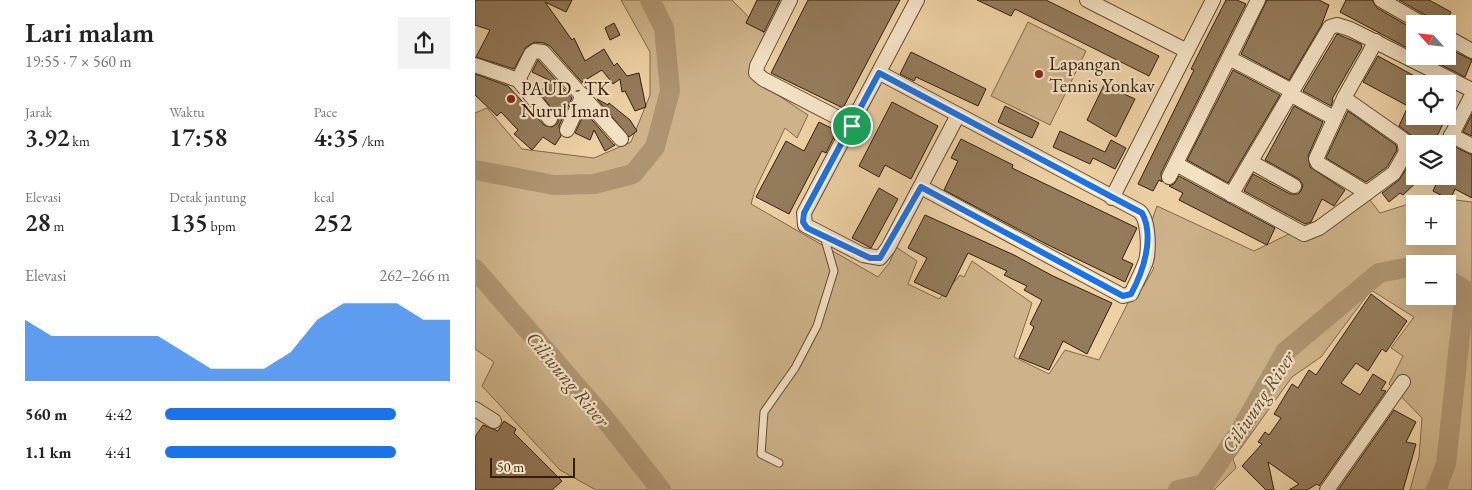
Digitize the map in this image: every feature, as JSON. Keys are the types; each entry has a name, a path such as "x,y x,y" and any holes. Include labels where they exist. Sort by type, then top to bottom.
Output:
{"street":[{"path":"790,0 757,66 756,73 763,79 852,126"},
{"path":"917,0 852,126 804,213 803,222 807,228 870,258 880,258 921,187 959,115"},
{"path":"1087,0 1187,51"},
{"path":"1112,198 1213,0"},
{"path":"1169,177 1258,0"},
{"path":"1381,0 1407,15"},
{"path":"1231,195 1330,27 1342,26 1376,41 1472,90"},
{"path":"1367,192 1316,161 1324,137 1376,41"},
{"path":"1456,42 1472,51"},
{"path":"518,80 531,54 540,51 583,95 621,139"},
{"path":"1229,58 1334,118"},
{"path":"475,65 518,80 551,119"},
{"path":"879,73 1139,211 1145,220 1145,262 1131,294 1126,296 921,187"},
{"path":"567,130 583,95"},
{"path":"1452,135 1472,95"},
{"path":"1344,98 1404,140 1406,144"},
{"path":"1456,142 1472,146"},
{"path":"1176,164 1304,234 1319,228 1394,173 1406,160"},
{"path":"1251,162 1294,186"},
{"path":"1327,490 1403,382"},
{"path":"475,409 494,421"}],"lane":[{"path":"779,463 761,454 764,412 795,368 817,326 834,271 824,236"}],"shaded area":[{"path":"621,0 732,0 765,34 758,50 764,86 808,115 797,138 785,128 755,190 751,204 878,277 890,262 896,247 917,261 908,284 939,299 960,275 964,277 972,261 1032,303 1014,357 1049,374 1065,350 1099,360 1137,285 1143,287 1154,268 1140,254 1157,206 1254,251 1367,196 1380,213 1406,205 1406,245 1456,245 1456,200 1472,202 1472,490 1410,490 1419,457 1422,418 1389,384 1403,356 1391,348 1414,317 1371,290 1321,357 1292,377 1233,459 1236,468 1214,490 596,490 560,470 482,386 494,362 475,349 475,113 487,108 522,149 594,158 631,142 650,95 650,52"},
{"name":"Lapangan Tennis Yonkav","path":"1028,22 1086,51 1050,125 991,96"}],"building":[{"path":"475,0 572,0 566,12 545,2 572,40 574,38 585,61 604,49 614,66 617,63 627,76 639,73 646,107 635,111 625,91 622,92 620,79 613,84 602,70 582,82 586,87 550,46 544,43 535,42 526,47 514,69 476,57 490,30 475,25"},
{"path":"757,0 780,0 764,32 746,23"},
{"path":"808,0 900,0 843,108 771,73"},
{"path":"977,0 1046,0 1159,56 1149,76 1015,9 1011,16"},
{"path":"1226,0 1237,0 1246,4 1161,173 1162,182 1159,180 1153,191 1138,184 1194,70 1191,69"},
{"path":"1267,0 1319,0 1329,5 1321,26 1289,80 1241,54"},
{"path":"1346,0 1372,0 1377,8 1406,25 1406,47 1340,12"},
{"path":"1399,0 1429,0 1451,12 1450,15 1425,15"},
{"path":"614,23 620,35 610,40 605,28"},
{"path":"1337,34 1361,44 1362,47 1332,99 1331,106 1303,91"},
{"path":"911,52 986,89 978,106 916,77 914,81 900,74"},
{"path":"1456,52 1472,60 1465,77 1442,65 1456,65"},
{"path":"1378,56 1413,75 1406,75 1406,105 1363,82"},
{"path":"538,60 572,98 559,126 561,136 555,145 543,137 532,150 514,134 518,130 501,112 497,116 475,95 475,74 508,86 544,125 552,127 558,123 558,117 539,92 551,81 532,72"},
{"path":"1233,70 1280,95 1228,183 1187,160"},
{"path":"1104,85 1135,99 1116,137 1087,120"},
{"path":"597,99 608,105 609,103 630,120 637,131 629,137"},
{"path":"892,102 938,126 911,179 885,165 879,177 859,166"},
{"path":"1005,106 1039,123 1032,138 998,122"},
{"path":"1294,106 1323,122 1308,156 1310,167 1345,190 1334,206 1322,199 1311,222 1305,224 1244,191 1253,174 1290,194 1298,194 1301,191 1303,185 1299,179 1265,160"},
{"path":"1348,111 1396,145 1397,150 1387,167 1366,182 1326,158"},
{"path":"1406,111 1406,125 1442,125 1438,135 1411,135 1399,126"},
{"path":"585,112 615,145 605,151 594,130 590,140 575,133"},
{"path":"1472,114 1472,136 1463,132"},
{"path":"819,122 837,131 826,153 822,151 789,214 756,197 786,141 804,151"},
{"path":"1060,131 1105,152 1111,140 1126,148 1115,169 1093,158 1090,164 1053,147"},
{"path":"961,139 1013,165 1012,168 1137,228 1122,259 1133,264 1125,282 1046,244 944,190 958,161 951,158"},
{"path":"1456,147 1472,155 1472,198 1455,189 1452,195 1441,195 1433,191 1436,185 1456,185"},
{"path":"1406,169 1406,185 1414,185 1403,195 1400,193 1389,202 1382,193 1399,180"},
{"path":"1179,176 1275,228 1267,245 1179,200 1183,193 1169,186 1174,184"},
{"path":"879,188 898,199 871,248 852,238"},
{"path":"925,215 1014,255 1053,276 1112,303 1087,354 1063,341 1049,370 1019,358 1034,327 1030,324 1042,300 1024,290 1027,286 1004,275 1007,271 968,253 946,297 914,282 927,258 908,248"},
{"path":"1371,294 1407,321 1386,352 1382,349 1368,371 1356,363 1341,383 1360,395 1373,374 1386,382 1381,390 1386,391 1319,486 1317,484 1307,490 1289,490 1299,484 1268,462 1274,490 1266,490 1242,466 1262,444 1258,442 1265,432 1269,435 1281,418 1274,414 1292,384 1298,388 1309,370 1316,375"},
{"path":"1394,410 1416,422 1406,442 1416,444 1403,490 1338,490"},
{"path":"504,421 516,429 514,433 562,481 552,490 475,490 475,437 483,425 498,431"}],"waterway":[{"name":"Ciliwung River","path":"475,170 554,185 594,184 633,174 655,147 670,91 664,28 650,0"},
{"name":"Ciliwung River","path":"1178,490 1204,484 1239,433 1285,352 1379,273 1406,268"},
{"name":"Ciliwung River","path":"475,269 605,419 661,490"},
{"name":"Ciliwung River","path":"1436,490 1446,464 1465,290 1456,284"}],"place":[{"name":"Lapangan Tennis Yonkav","path":"1039,74"},
{"name":"PAUD - TK Nurul Iman","path":"511,99"}],"route":[{"path":"879,73 1139,211 1145,220 1147,257 1131,294 1123,296 921,187 888,248 880,258 870,258 807,228 803,222 804,213 852,126 879,73"}]}
